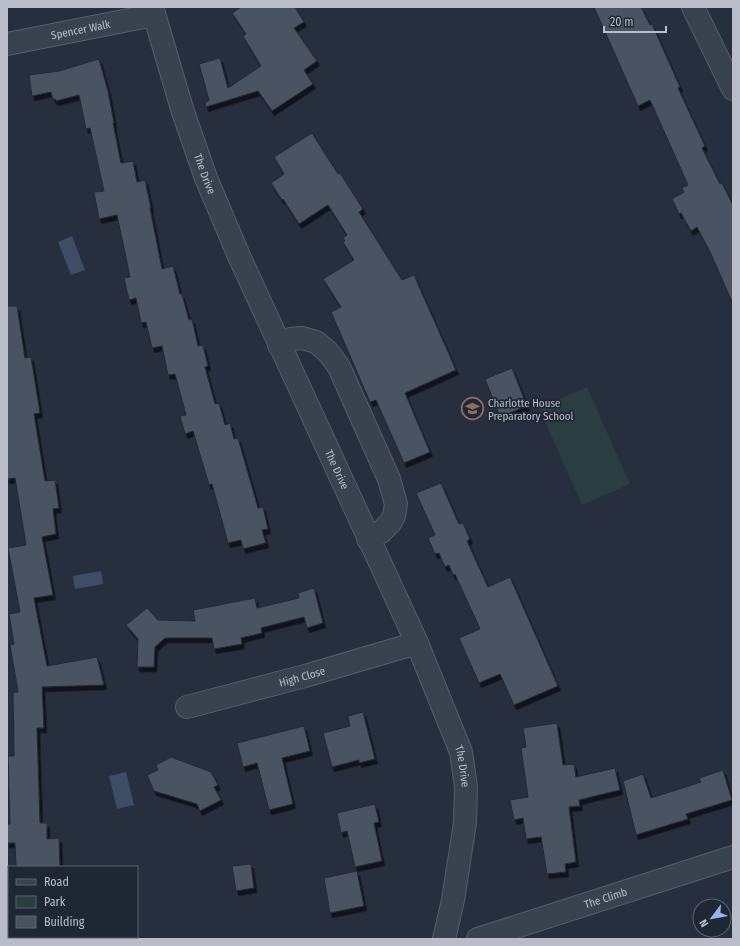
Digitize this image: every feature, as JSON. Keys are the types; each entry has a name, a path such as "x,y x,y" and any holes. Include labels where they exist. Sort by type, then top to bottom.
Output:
{"street":[{"path":"693,7 733,89"},
{"name":"Spencer Walk","path":"7,44 153,11"},
{"name":"The Drive","path":"153,11 183,112 206,178 239,256 417,643 461,752 466,787 465,823 453,900 444,939"},
{"path":"280,345 291,339 302,338 316,342 328,352 339,368 390,479 396,504 394,516 382,532 368,538"},
{"name":"High Close","path":"187,708 305,676 417,643"},
{"name":"The Climb","path":"478,939 733,857"}],"green space":[{"path":"587,387 630,484 582,505 539,408"}],"water":[{"path":"72,236 85,270 71,275 58,242"},
{"path":"101,571 103,584 75,589 73,576"},
{"path":"126,772 134,805 117,809 109,776"}],"building":[{"path":"241,7 295,7 304,22 294,28 317,61 304,70 313,84 272,111 258,91 206,107 205,103 209,100 199,64 220,58 228,88 261,66 243,36 246,34 232,13"},
{"path":"594,7 641,7 650,25 652,24 680,87 678,88 705,146 702,148 720,184 722,183 733,205 733,304 711,254 697,227 691,231 681,213 679,214 672,199 684,192 682,188 688,185 650,100 638,106"},
{"path":"99,59 108,91 121,163 133,161 137,182 145,180 162,269 173,266 180,294 182,294 189,320 192,319 198,346 203,345 208,366 205,367 215,404 219,403 225,425 230,423 234,439 238,438 258,508 263,507 268,529 262,530 266,543 243,549 241,540 228,543 212,484 209,485 193,431 185,434 180,416 186,415 175,374 168,375 162,346 152,348 146,322 141,323 136,298 129,300 124,278 130,277 117,215 99,219 94,192 104,191 90,128 86,129 79,95 56,101 53,99 51,92 32,96 29,75 59,71"},
{"path":"312,133 338,174 340,173 363,209 359,212 402,280 414,275 456,370 405,393 430,452 404,463 376,400 370,402 331,312 341,307 323,279 354,260 343,242 345,241 343,238 347,235 328,205 299,224 271,183 284,174 274,157"},
{"path":"7,306 17,306 25,358 31,357 40,413 34,414 45,481 55,480 59,508 53,509 56,534 42,537 53,595 34,598 47,666 97,657 104,685 42,687 44,728 37,728 40,823 47,823 47,839 59,838 60,866 16,866 15,843 7,843 7,824 10,824 8,756 14,756 13,692 18,692 10,645 14,644 9,614 20,612 8,548 26,545 15,478 7,479"},
{"path":"512,368 527,406 500,417 485,379"},
{"path":"441,483 459,524 463,523 470,539 467,541 488,587 510,577 558,686 514,705 500,674 479,683 459,638 480,629 455,574 453,575 449,565 445,567 439,553 435,554 428,538 435,535 416,493"},
{"path":"314,588 323,623 307,628 304,617 261,628 262,633 241,638 242,644 214,649 212,638 165,638 155,647 154,667 137,667 138,639 126,625 147,608 158,620 195,621 193,610 255,598 257,608 299,598 298,593"},
{"path":"363,712 375,759 359,763 359,760 332,767 323,733 350,726 348,716"},
{"path":"557,723 563,765 574,764 576,777 615,768 620,790 579,800 580,806 569,807 576,862 565,864 566,872 547,874 541,837 526,839 523,818 514,820 510,800 528,797 521,748 526,747 523,728"},
{"path":"304,726 310,751 282,758 293,804 269,810 257,763 243,767 237,743"},
{"path":"171,757 211,772 218,785 214,787 221,800 200,811 197,804 154,791 147,775 158,770 156,765"},
{"path":"723,770 732,800 686,814 688,819 636,835 623,781 643,774 651,798 701,782 699,778"},
{"path":"375,804 379,822 374,823 382,861 355,867 347,831 341,833 337,813"},
{"path":"251,864 254,888 236,891 232,866"},
{"path":"357,871 364,906 330,913 324,878"}],"place":[{"name":"Charlotte House Preparatory School","path":"472,409"}]}
